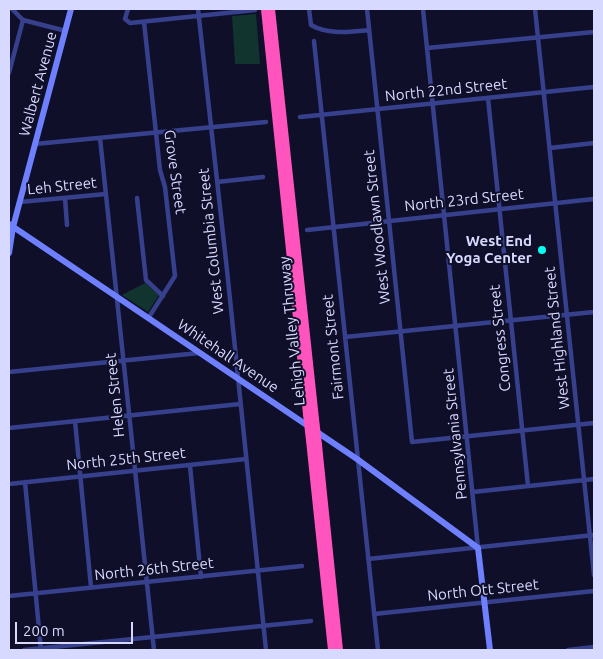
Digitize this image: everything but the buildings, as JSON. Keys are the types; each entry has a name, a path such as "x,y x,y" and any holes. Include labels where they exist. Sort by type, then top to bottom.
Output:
{"highway":[{"name":"Lehigh Valley Thruway","path":"265,9 332,650"},
{"name":"Lehigh Valley Thruway","path":"272,9 339,650"}],"street":[{"path":"12,9 24,20 66,31"},
{"name":"Walbert Avenue","path":"9,253 11,226 20,202 72,9"},
{"path":"128,9 125,19 130,23 256,10"},
{"name":"West Columbia Street","path":"198,9 212,126 266,650"},
{"path":"309,9 311,25 315,28 340,32 369,30"},
{"name":"West Woodlawn Street","path":"367,9 412,442 468,436"},
{"name":"Pennsylvania Street","path":"423,9 490,650"},
{"name":"West Highland Street","path":"535,9 578,425 592,536 594,575"},
{"path":"9,73 24,20"},
{"name":"Grove Street","path":"144,22 160,170 165,187 175,276 149,317"},
{"path":"427,48 594,32"},
{"name":"Fairmont Street","path":"314,41 378,650"},
{"name":"North 22nd Street","path":"300,117 594,87"},
{"name":"Congress Street","path":"488,98 528,486"},
{"path":"36,144 266,122"},
{"name":"Helen Street","path":"100,138 154,650"},
{"path":"550,148 594,143"},
{"path":"217,182 263,177"},
{"name":"Leh Street","path":"20,202 106,194"},
{"path":"65,198 67,225"},
{"path":"137,198 146,280 163,296"},
{"name":"North 23rd Street","path":"307,230 594,199"},
{"name":"Whitehall Avenue","path":"11,226 149,317 357,459 478,548"},
{"path":"345,337 594,312"},
{"path":"9,372 200,352"},
{"path":"9,428 240,404"},
{"path":"75,421 91,587"},
{"path":"468,436 594,423"},
{"name":"North 25th Street","path":"9,484 246,459"},
{"path":"190,466 201,577"},
{"path":"473,492 594,480"},
{"path":"25,482 41,649"},
{"path":"368,559 592,536"},
{"name":"North 26th Street","path":"9,596 302,566"},
{"name":"North Ott Street","path":"374,614 594,591"},
{"path":"24,650 311,621"},
{"path":"568,650 594,647"}],"green space":[{"path":"256,14 260,64 235,64 232,16"},
{"path":"145,283 159,295 148,312 122,295"}],"place":[{"name":"West End Yoga Center","path":"542,250"}]}
